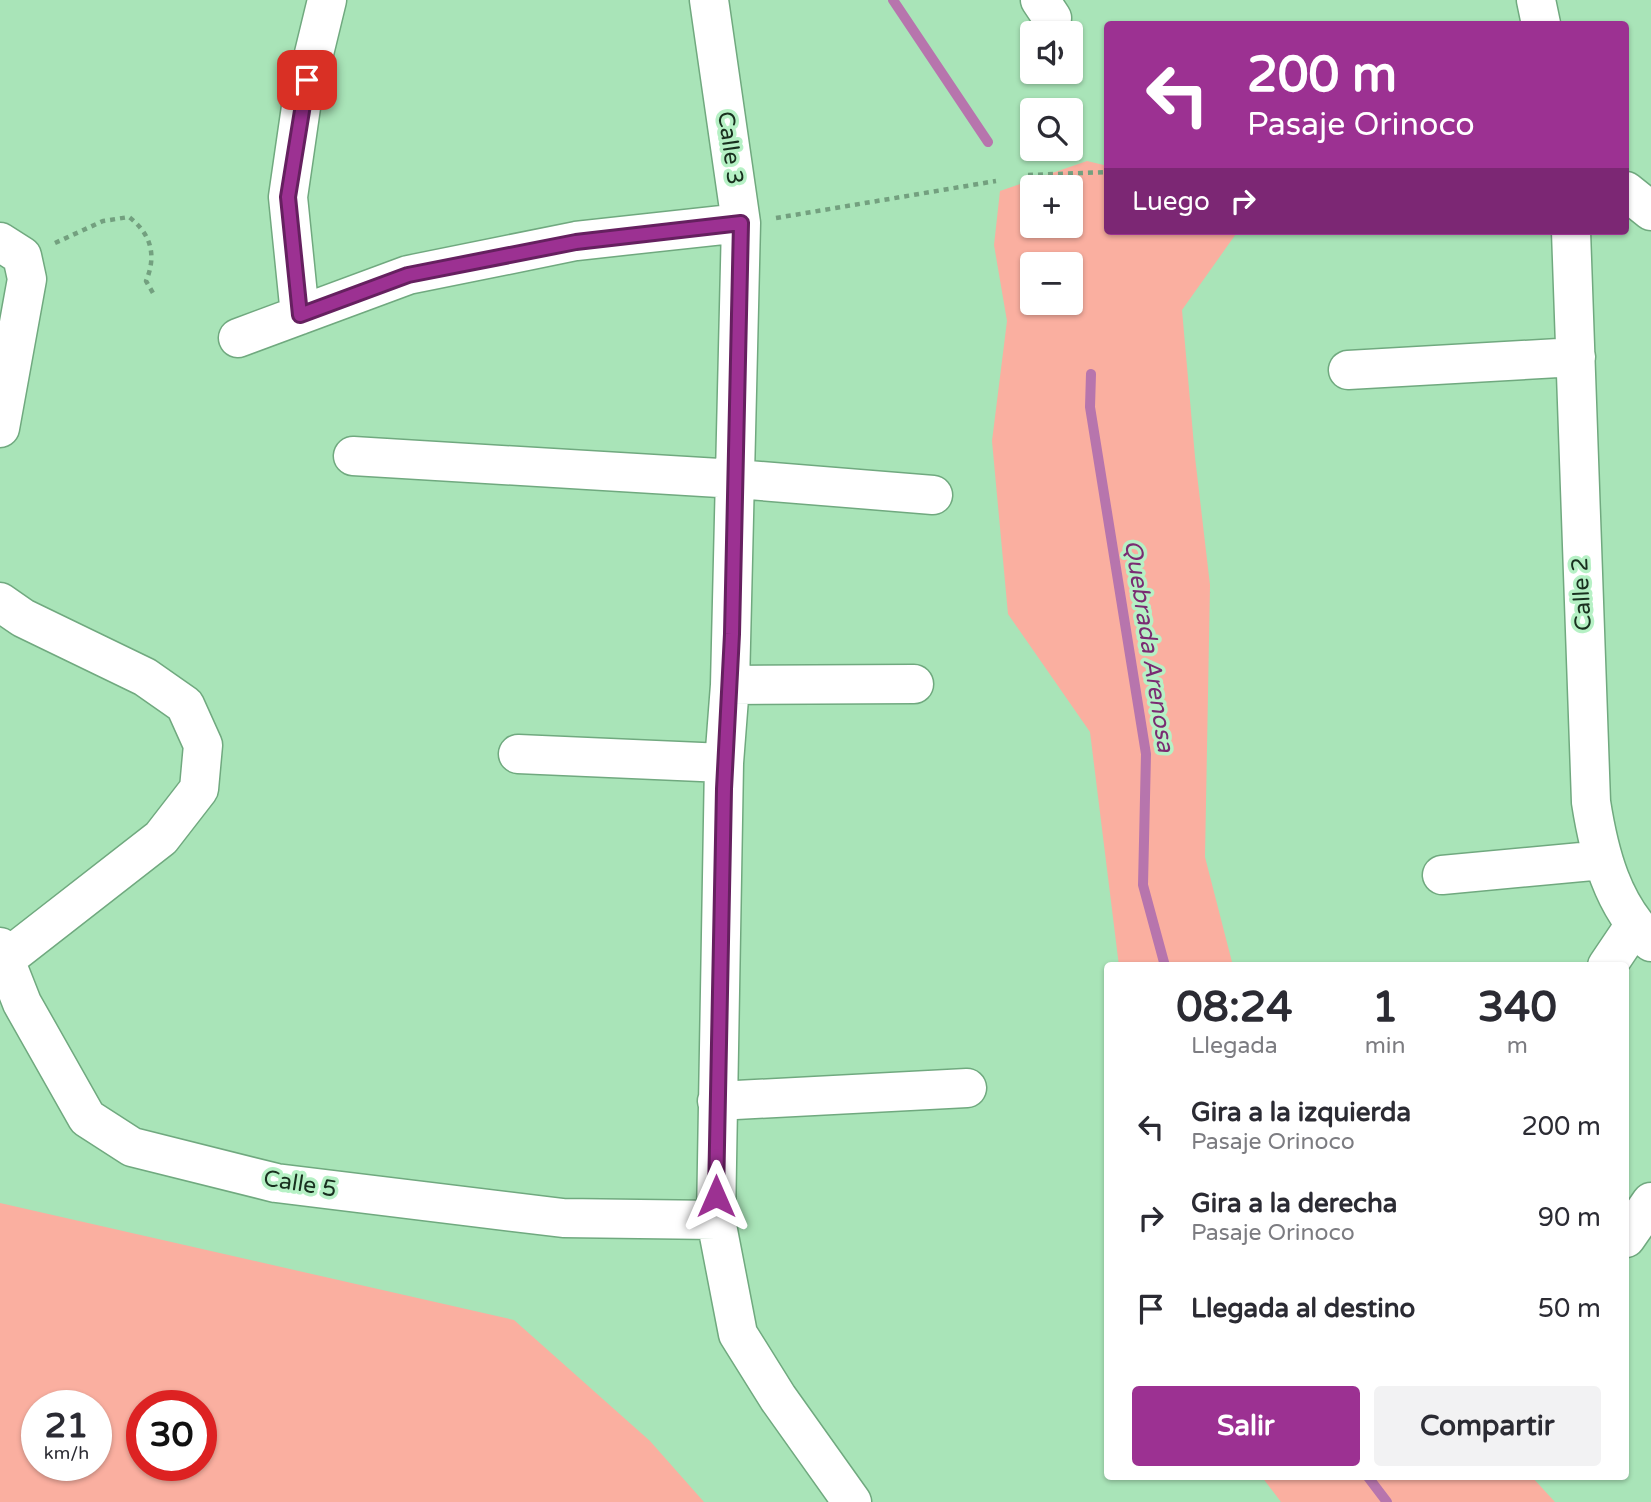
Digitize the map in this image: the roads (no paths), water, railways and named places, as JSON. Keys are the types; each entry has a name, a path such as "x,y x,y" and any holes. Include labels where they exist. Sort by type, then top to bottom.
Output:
{"street":[{"path":"300,315 288,197 301,107 327,0"},
{"name":"Calle 3","path":"709,0 741,223 730,685 724,763 716,1220 738,1334 778,1398 852,1502"},
{"path":"1536,0 1540,21"},
{"path":"1629,193 1651,211"},
{"path":"238,338 408,275 576,242 741,223"},
{"name":"Calle 2","path":"1571,235 1591,802 1603,860 1643,934"},
{"path":"0,428 27,279 11,249"},
{"path":"1348,370 1576,358"},
{"path":"353,456 736,479 933,495"},
{"path":"0,601 23,618 145,677 185,705 203,745 199,789 161,838 3,953"},
{"path":"730,685 914,684"},
{"path":"518,754 724,763"},
{"path":"1442,875 1603,860"},
{"path":"1612,962 1643,934"},
{"name":"Calle 5","path":"3,953 22,1003 87,1118 132,1147 276,1183 563,1218 716,1220"},
{"path":"717,1101 967,1088"},
{"path":"1629,1234 1651,1202"}],"waterway":[{"name":"Quebrada Arenosa","path":"893,0 988,142"},
{"name":"Quebrada Arenosa","path":"1091,374 1090,407 1146,754 1143,885 1164,962"},
{"name":"Quebrada Arenosa","path":"1370,1480 1387,1502"}]}
